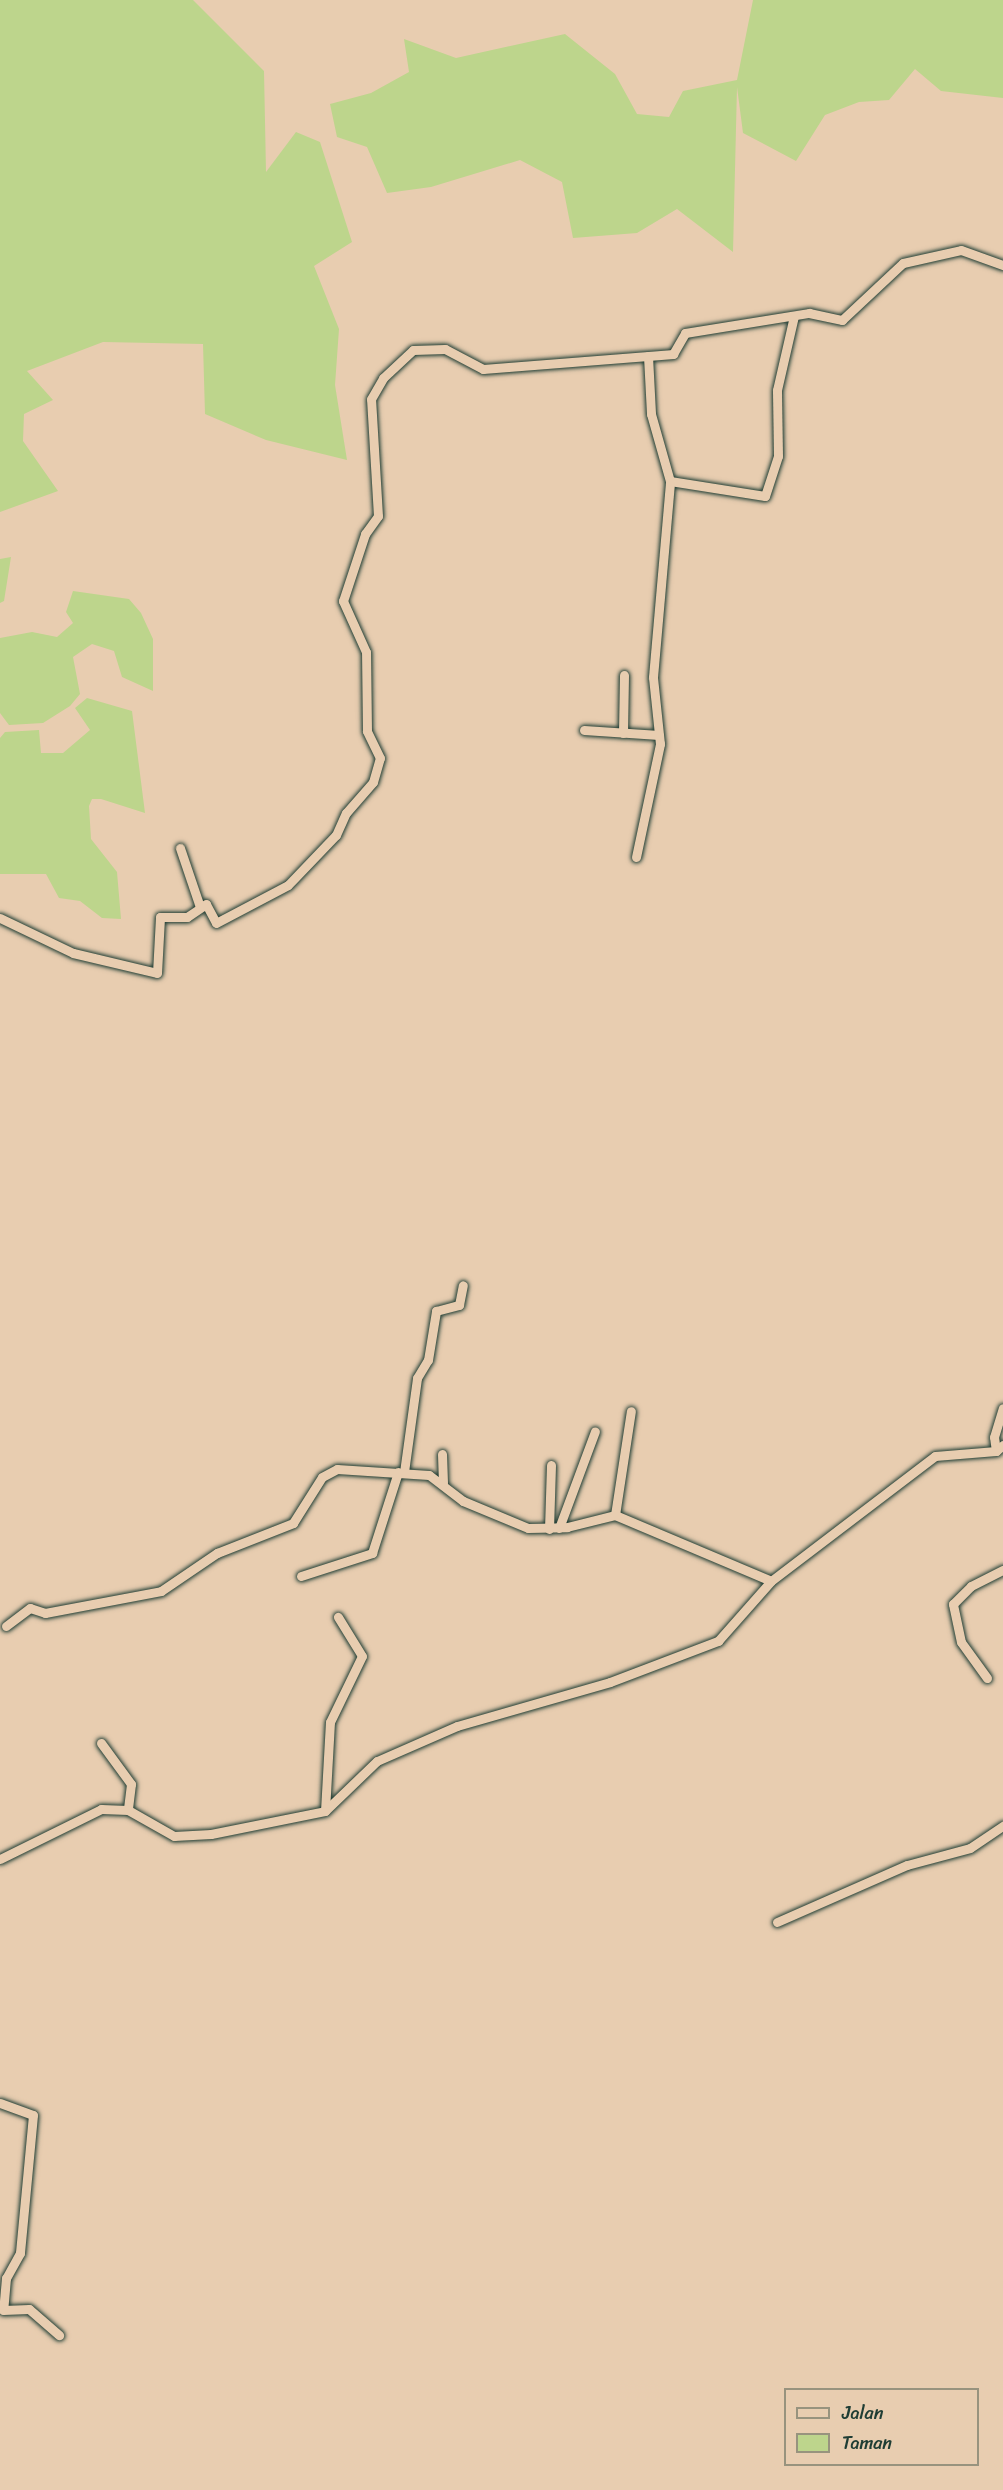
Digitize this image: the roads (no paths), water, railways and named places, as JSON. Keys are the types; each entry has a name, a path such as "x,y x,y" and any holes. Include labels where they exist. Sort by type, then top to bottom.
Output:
{"street":[{"path":"0,918 73,953 157,974 160,917 187,916 206,904 216,923 288,885 313,864 375,779 380,754 367,731 366,652 343,601 365,532 377,518 371,399 383,378 418,348 445,349 483,369 675,353 685,333 813,313 842,320 903,263 961,250 1003,265"},
{"path":"670,481 767,495 778,454 777,390 794,316"},
{"path":"636,857 659,735 653,676 670,481 651,414 648,356"},
{"path":"623,733 624,675"},
{"path":"584,730 659,735"},
{"path":"180,848 200,907"},
{"path":"301,1576 372,1553 401,1472 417,1378 428,1360 436,1311 459,1305 463,1285"},
{"path":"0,1859 101,1809 128,1810 174,1836 211,1834 325,1810 376,1761 457,1726 610,1682 718,1641 771,1581 935,1455 1000,1448 994,1437 1003,1408"},
{"path":"615,1515 631,1411"},
{"path":"559,1528 595,1431"},
{"path":"442,1454 444,1484"},
{"path":"549,1529 551,1466"},
{"path":"6,1626 30,1608 49,1613 161,1592 217,1553 293,1523 328,1471 426,1474 444,1484 464,1501 528,1528 559,1528 615,1515 771,1581"},
{"path":"987,1678 964,1648 953,1604 971,1586 1003,1570"},
{"path":"325,1810 330,1722 362,1652 338,1617"},
{"path":"101,1743 130,1784 128,1810"},
{"path":"777,1922 907,1865 970,1848 1003,1826"},
{"path":"0,2103 33,2115 20,2253 6,2278 3,2310 29,2309 59,2335"}]}
